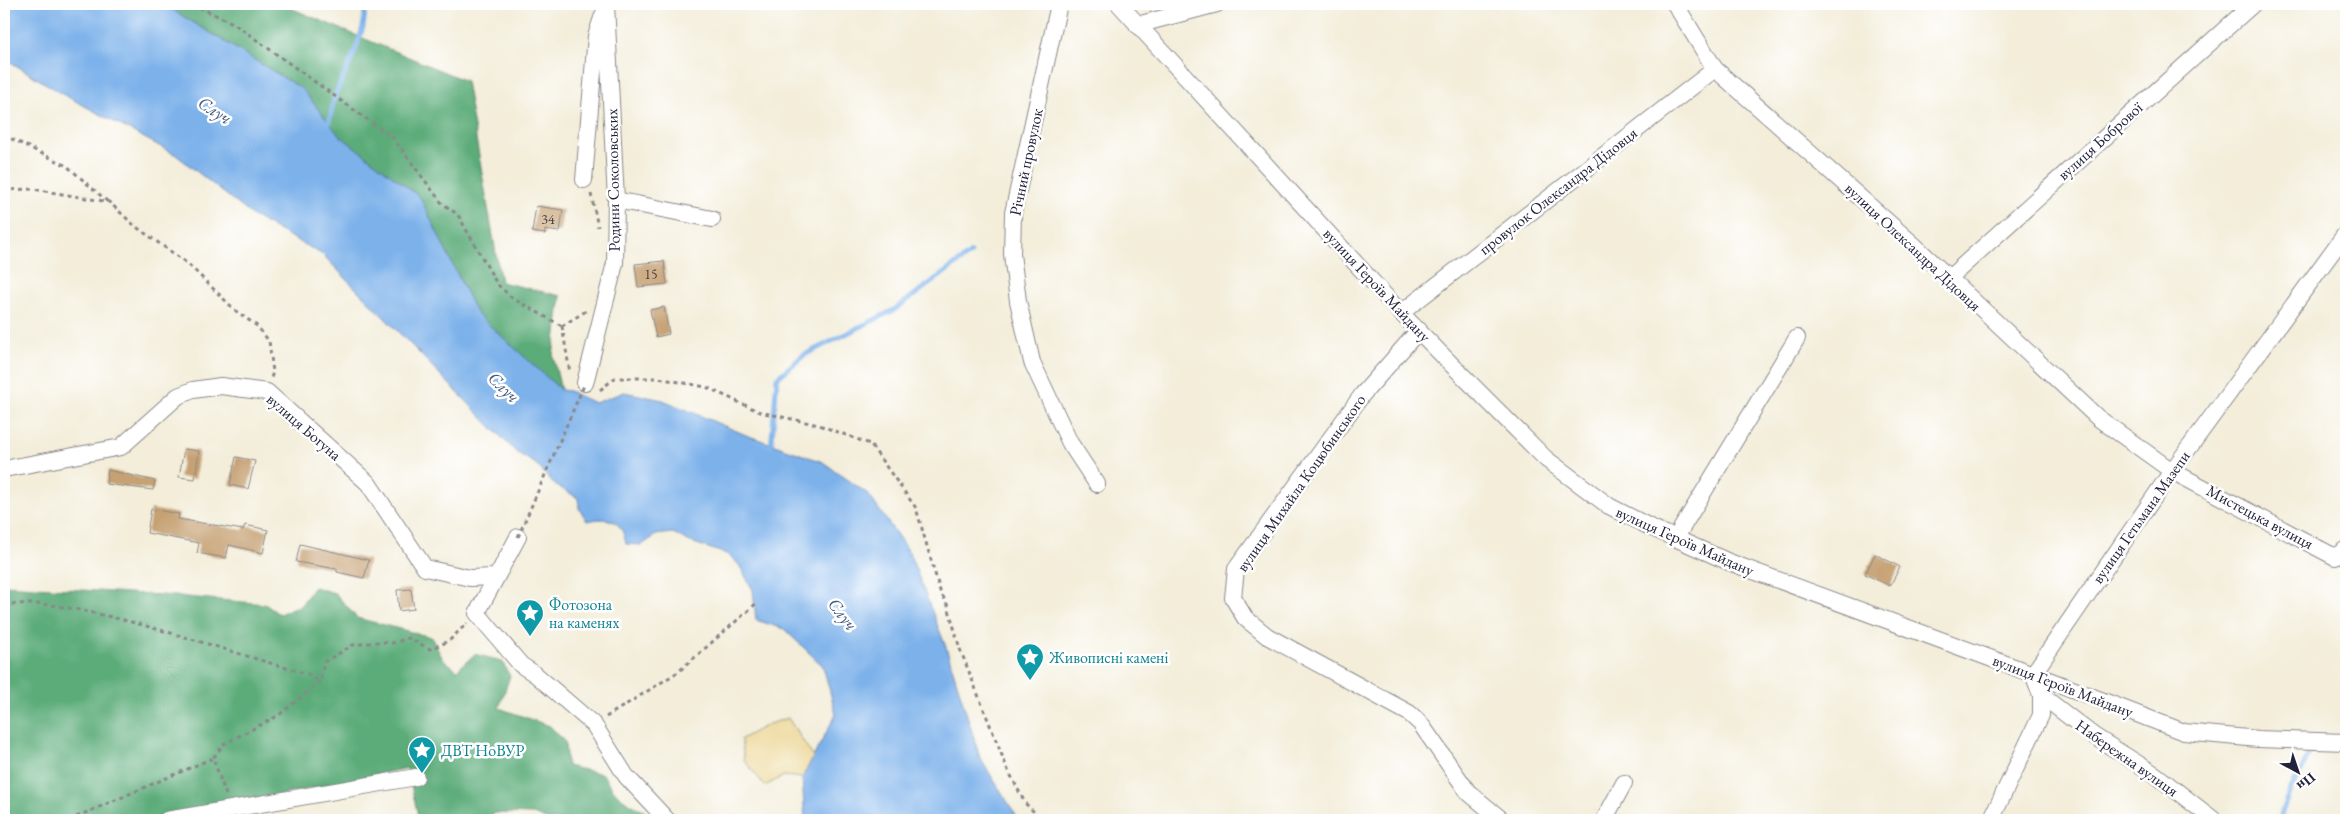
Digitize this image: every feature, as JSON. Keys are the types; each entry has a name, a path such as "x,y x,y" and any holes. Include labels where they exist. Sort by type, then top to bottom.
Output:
{"street":[{"name":"Річний провулок","path":"1059,4 1013,213 1012,254 1018,300 1032,362 1070,443 1096,484"},
{"name":"вулиця Героїв Майдану","path":"1119,4 1401,312 1546,459 1609,506 1675,539 1729,562 2184,732 2258,739 2346,742"},
{"path":"1137,25 1216,4"},
{"name":"вулиця Олександра Дідовця","path":"1675,4 1715,69 1915,246 2098,418 2172,471"},
{"name":"вулиця Бобрової","path":"1948,279 2253,4"},
{"path":"584,180 596,36 606,5"},
{"name":"Родини Соколовських","path":"582,386 615,262 616,200 606,5"},
{"name":"провулок Олександра Дідовця","path":"1401,312 1715,69"},
{"path":"616,200 712,219"},
{"name":"вулиця Гетьмана Мазепи","path":"2033,674 2172,471 2346,233"},
{"name":"вулиця Михайла Коцюбинського","path":"1419,330 1362,394 1236,569 1233,598 1245,618 1267,636 1409,713 1420,723 1468,792 1502,820"},
{"path":"1675,539 1797,338"},
{"name":"вулиця Богуна","path":"4,469 121,447 178,396 193,390 221,386 268,392 368,483 425,568 470,578 494,578"},
{"name":"Мистецька вулиця","path":"2172,471 2335,557 2346,549"},
{"path":"518,537 494,578 477,613 521,665 535,674 594,725 626,776 666,820"},
{"path":"1991,820 2041,715 2041,695 2033,674"},
{"name":"Набережна вулиця","path":"2041,695 2094,736 2156,776 2214,820"},
{"path":"167,820 232,814 416,777"},
{"path":"1604,820 1624,782"}],"path":[{"path":"192,4 233,23 393,138 441,202 458,215 497,284 512,298 562,326 582,386 518,537"},
{"path":"4,136 67,166 135,226 188,264 236,311 257,326 269,341 273,372 268,392"},
{"path":"4,190 32,189 108,202"},
{"path":"596,213 598,229"},
{"path":"562,326 582,312"},
{"path":"582,386 615,378 658,378 706,387 760,412 819,424 870,444 916,508 940,591 948,606 960,649 1007,768 1025,802 1042,820"},
{"path":"594,725 678,672 758,602"},
{"path":"4,604 56,606 156,628 219,649 308,674 320,682"},
{"path":"70,820 214,758 224,744 279,715 320,682 324,662 353,645 378,642 393,643 409,638 430,649 449,641 477,613"},
{"path":"214,758 232,814"}],"green space":[{"path":"163,4 281,4 466,81 501,282 561,296 553,356 561,390 476,313 420,197 339,135 302,89"},
{"path":"4,585 176,596 265,604 279,614 300,606 314,587 335,593 357,618 431,637 443,659 457,670 475,654 502,661 510,676 499,708 550,726 565,742 567,766 603,774 610,786 619,795 655,820 548,820 533,814 493,813 490,820 419,820 407,768 164,820 4,820"}],"sand":[{"path":"788,718 814,758 802,778 784,776 765,786 744,760 741,739 769,724"}],"water":[{"name":"Случ","path":"4,4 163,4 302,89 339,135 420,197 476,313 561,390 569,391 595,403 624,392 663,400 746,435 823,462 868,494 909,552 946,647 980,758 1019,820 805,820 802,778 836,714 823,666 784,629 756,620 753,590 739,565 729,555 688,541 673,533 656,535 642,545 626,544 621,530 614,522 602,519 587,521 579,508 578,498 554,484 536,464 516,452 323,255 253,216 176,155 64,95 4,58"}],"building":[{"path":"536,206 563,210 560,232 545,230 545,234 532,232"},
{"path":"664,261 667,284 638,287 635,264"},
{"path":"664,307 669,334 656,337 650,310"},
{"path":"184,449 199,451 195,479 179,477"},
{"path":"236,457 255,461 248,489 230,485"},
{"path":"108,470 155,481 153,490 106,484"},
{"path":"151,509 179,514 178,519 243,530 245,525 268,530 263,553 229,545 226,558 197,553 199,543 147,533"},
{"path":"300,544 369,560 364,578 337,572 337,569 296,562"},
{"path":"1875,554 1900,567 1890,586 1865,574"},
{"path":"411,589 414,609 399,611 397,590"}],"waterway":[{"path":"328,127 335,95 355,52 363,27 366,4"},
{"path":"771,450 777,378 804,355 894,310 971,253"},
{"path":"2279,820 2291,788 2302,770 2312,746"}],"place":[{"name":"Фотозона на каменях","path":"530,637"},
{"name":"Живописні камені","path":"1030,681"},
{"name":"ДВТ НоВУР","path":"422,774"}]}
